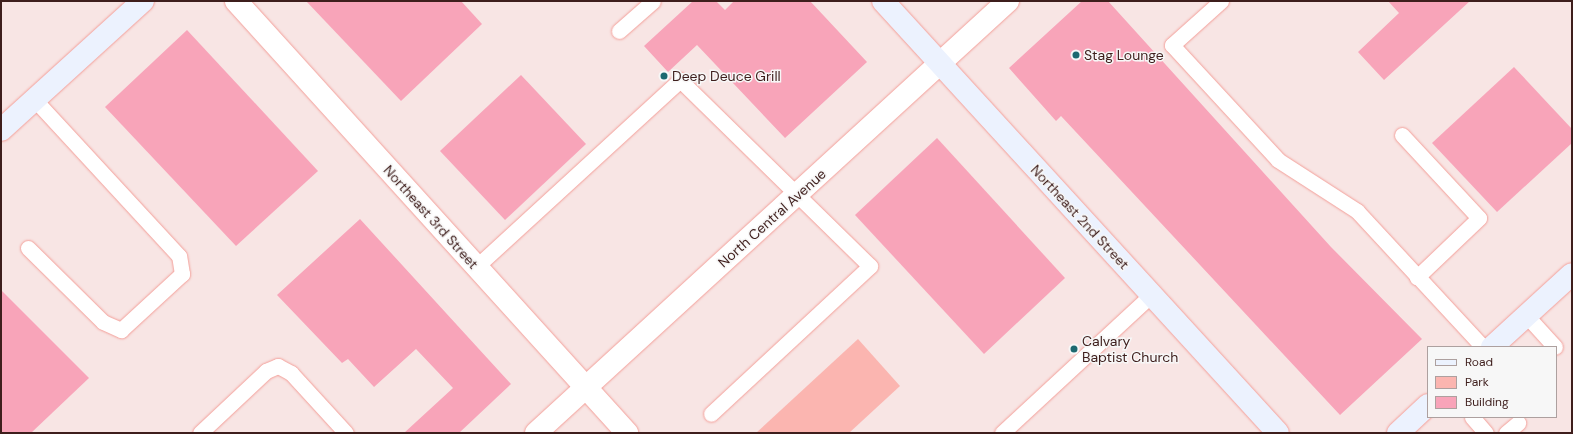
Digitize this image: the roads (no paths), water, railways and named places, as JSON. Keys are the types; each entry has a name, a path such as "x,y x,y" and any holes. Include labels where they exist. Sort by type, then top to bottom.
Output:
{"street":[{"path":"1,130 143,1"},
{"name":"Northeast 3rd Street","path":"236,1 627,433"},
{"name":"Northeast 2nd Street","path":"883,1 1278,433"},
{"name":"North Central Avenue","path":"536,433 798,195 939,63 1008,1"},
{"path":"1493,346 1572,274"},
{"path":"1398,433 1427,406"}],"lane":[{"path":"619,31 653,1"},
{"path":"1221,1 1172,45 1278,160 1357,211 1417,278 1482,346"},
{"path":"476,267 680,80 870,266 711,414"},
{"path":"28,248 104,322 121,330 182,274 179,256 34,100"},
{"path":"1402,135 1479,218 1417,278"},
{"path":"1002,433 1152,295"},
{"path":"1526,315 1554,346"},
{"path":"200,433 266,371 278,366 291,373 346,433"},
{"path":"1473,418 1486,433"}],"place":[{"name":"Stag Lounge","path":"1076,55"},
{"name":"Deep Deuce Grill","path":"664,76"},
{"name":"Calvary Baptist Church","path":"1074,349"}]}
